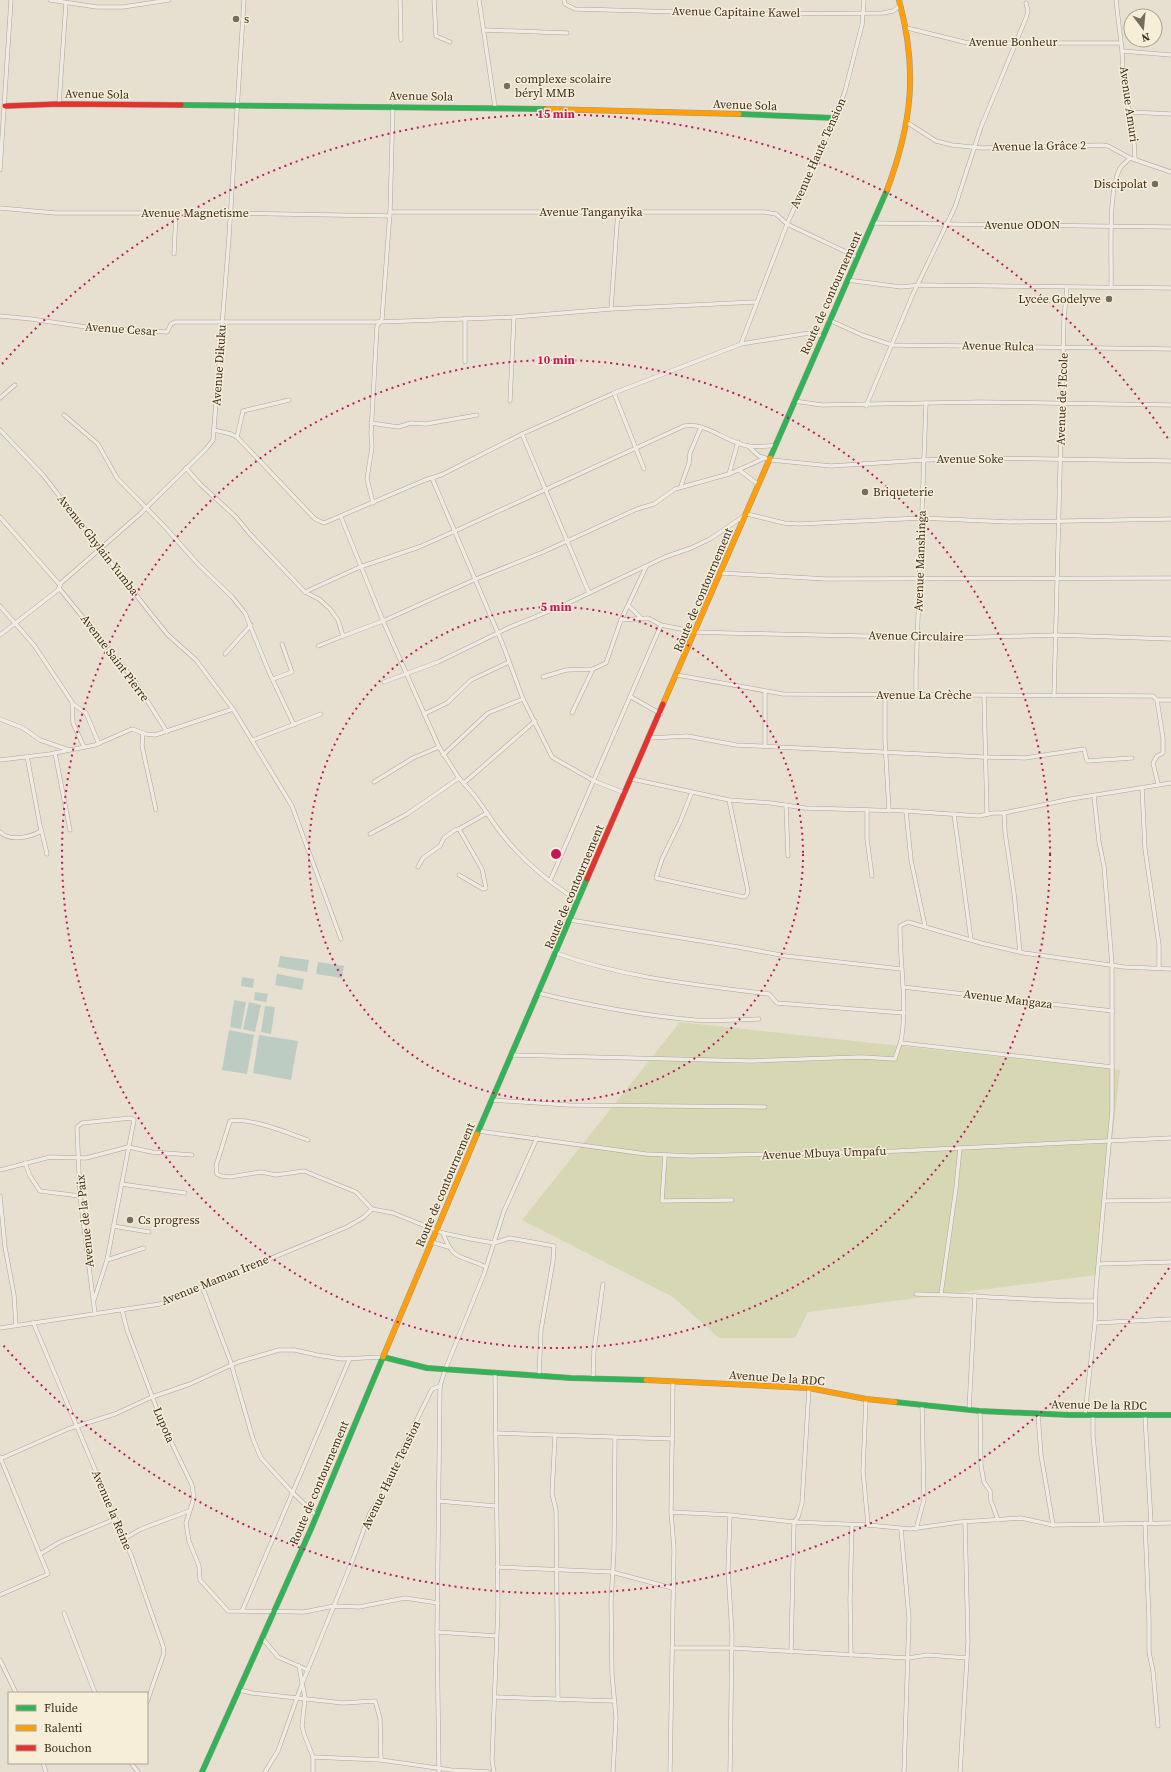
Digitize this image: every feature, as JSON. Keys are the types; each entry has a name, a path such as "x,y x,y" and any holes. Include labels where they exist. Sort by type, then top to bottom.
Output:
{"street":[{"path":"0,170 6,106 11,0"},
{"path":"50,0 89,7 129,6 169,0"},
{"name":"Avenue Dikuku","path":"0,635 60,586 145,509 211,444 214,430 231,213 244,0"},
{"path":"400,0 401,40"},
{"path":"434,0 436,36 450,42"},
{"path":"479,0 495,107"},
{"name":"Avenue Capitaine Kawel","path":"564,0 565,4 575,9 751,14 864,13"},
{"name":"Avenue Haute Tension","path":"741,344 755,302 787,224 835,118 850,76 864,13 864,0"},
{"name":"Avenue Amuri","path":"1116,0 1122,51 1124,89 1130,112 1135,159"},
{"path":"864,13 887,13 900,2"},
{"name":"Route de contournement","path":"202,1772 316,1515 478,1131 625,793 661,714 722,573 735,539 771,460 794,401 900,156 908,123 912,87 907,28 900,2"},
{"path":"59,104 66,3"},
{"path":"866,406 918,286 955,207 974,147 1017,42 1028,11 1026,3"},
{"name":"Avenue Bonheur","path":"907,28 968,43 1121,43"},
{"path":"484,30 567,33"},
{"path":"1122,51 1171,55"},
{"name":"Avenue Sola","path":"6,106 59,104 495,107 835,118"},
{"path":"373,503 367,479 372,447 371,423 377,326 382,319 390,214 393,106"},
{"path":"1130,112 1171,114"},
{"name":"Avenue la Grâce 2","path":"908,123 936,141 952,145 974,147 1108,146 1130,158 1171,172"},
{"path":"1111,287 1113,196 1116,179 1121,167 1130,158"},
{"name":"Avenue Magnetisme","path":"0,208 55,213 390,214"},
{"path":"611,309 618,211"},
{"name":"Avenue Tanganyika","path":"390,214 749,211 776,214 787,224 857,257"},
{"path":"174,254 176,213"},
{"name":"Avenue ODON","path":"872,223 1171,227"},
{"path":"847,280 901,287 1171,288"},
{"name":"Avenue de l'Ecole","path":"1054,696 1058,578 1058,510 1067,287"},
{"name":"Avenue Cesar","path":"0,316 89,328 167,332 174,322 380,322 514,317 611,309 755,302"},
{"path":"510,401 514,317"},
{"path":"465,318 465,362"},
{"name":"Avenue Rulca","path":"829,320 862,335 892,345 1171,349"},
{"path":"214,430 231,434 237,438 315,519 324,523 441,475 522,434 614,393 741,344 812,333 822,336"},
{"path":"0,398 15,385"},
{"path":"614,393 644,469"},
{"path":"237,438 243,411 289,400"},
{"path":"794,401 813,405 866,406 980,402 1171,405"},
{"name":"Avenue Manshinga","path":"916,696 926,403"},
{"path":"64,415 101,447 115,476 145,509 232,597 245,613 294,725"},
{"path":"371,423 398,427 413,423 426,424 477,416"},
{"path":"305,592 360,567 419,547 684,426 691,425 701,427 748,446 776,446"},
{"path":"681,486 690,463 690,453 701,427"},
{"name":"Avenue Ghylain Yumba","path":"0,430 43,475 162,628 196,660 233,709 292,806 341,939"},
{"path":"522,434 589,593"},
{"path":"729,474 738,442"},
{"name":"Avenue Soke","path":"748,446 765,458 771,460 843,466 924,460 1171,461"},
{"path":"318,646 383,621 476,579 543,552 637,509 654,504 681,486 729,474 765,458"},
{"path":"186,468 200,484 236,517 249,534 305,592 319,600 333,612 343,636"},
{"path":"739,470 760,485"},
{"path":"432,478 476,579 523,699 554,759 570,766 594,781 625,793"},
{"path":"384,682 438,662 498,633 710,539 747,514 784,523 800,524 921,518 1010,522 1171,519"},
{"path":"340,516 360,567 438,747 459,778 487,812 501,835 509,844 550,881 579,901"},
{"name":"Avenue Saint Pierre","path":"0,517 60,586 134,680 167,732"},
{"path":"543,677 566,670 593,669 606,663 621,620 629,606 646,567"},
{"path":"722,573 812,578 1171,578"},
{"path":"0,606 47,662 73,704 86,713 99,744"},
{"path":"629,606 641,618"},
{"path":"621,620 641,618"},
{"name":"Avenue Circulaire","path":"641,618 648,618 662,625 696,632 951,638 1056,636 1171,639"},
{"path":"550,881 662,625"},
{"path":"225,654 251,626"},
{"path":"273,679 292,673 282,644"},
{"path":"424,714 447,703 471,680 509,662"},
{"path":"572,713 593,669"},
{"name":"Avenue La Crèche","path":"677,675 783,694 916,696 1153,696 1157,700 1171,700"},
{"path":"765,691 765,746"},
{"path":"885,695 889,811"},
{"path":"984,696 987,814"},
{"path":"631,697 661,714"},
{"path":"443,755 488,713 523,699"},
{"path":"1157,700 1163,738 1163,753 1157,756 1153,763 1158,784"},
{"path":"73,704 73,723 84,747"},
{"path":"0,760 55,753 99,744 132,729 152,735 167,732 233,709"},
{"path":"253,740 321,714"},
{"path":"0,719 23,728 40,740 69,750"},
{"path":"464,783 535,721"},
{"path":"143,733 142,746 156,810"},
{"path":"650,738 687,736 736,745 1025,758 1084,749 1087,761 1132,758"},
{"path":"374,782 413,758 438,747"},
{"path":"55,753 70,830"},
{"path":"27,756 47,854"},
{"path":"370,834 407,814 459,778"},
{"path":"632,780 729,800 834,810 906,811 979,816 1004,813 1158,784 1171,783"},
{"path":"1142,787 1145,849 1159,945 1159,968"},
{"path":"692,792 662,859 656,878 746,896 748,891 729,800"},
{"path":"1085,1414 1095,1323 1095,1301 1108,1141 1112,1111 1112,965 1105,874 1099,842 1094,796"},
{"path":"786,805 788,856"},
{"path":"867,810 867,839 872,876"},
{"path":"906,811 911,860 925,926"},
{"path":"418,867 423,858 440,846 444,838 487,812"},
{"path":"1004,813 1020,952"},
{"path":"954,814 971,940"},
{"path":"0,832 5,836 20,838 40,832 41,829"},
{"path":"459,829 482,869 486,888 483,889 459,875"},
{"path":"570,920 786,956 901,969"},
{"path":"511,1055 757,1062 851,1057 883,1057 895,1059 901,1043 904,1013 900,926 908,922 1020,952 1112,965 1171,969"},
{"path":"556,953 580,962 621,972 770,994 776,1003 904,1013"},
{"name":"Avenue Mangaza","path":"903,987 1113,1011"},
{"path":"538,993 576,1002 678,1018 718,1020 759,1019"},
{"path":"901,1043 1112,1067"},
{"path":"492,1100 569,1105 765,1107"},
{"name":"Avenue de la Paix","path":"95,1314 80,1196 77,1127 82,1123 133,1119 128,1147"},
{"path":"308,1140 268,1126 236,1120 230,1121 216,1166 217,1174 230,1177 261,1172 276,1175 304,1171 356,1192 372,1209 393,1213 443,1233 494,1243 510,1238 546,1244 555,1248 542,1322 539,1376"},
{"name":"Avenue Mbuya Umpafu","path":"478,1131 665,1155 821,1153 1171,1138"},
{"name":"Avenue Haute Tension","path":"265,1772 278,1751 302,1684 370,1513 389,1483 399,1456 432,1389 440,1386 445,1368 486,1267 504,1211 537,1138"},
{"path":"0,1170 50,1157 78,1159 86,1158 128,1147 152,1152 192,1155"},
{"path":"94,1300 107,1260 128,1147"},
{"path":"941,1294 960,1148"},
{"path":"665,1155 662,1201 732,1200"},
{"path":"25,1163 30,1176 40,1191 80,1196"},
{"path":"121,1184 185,1193"},
{"path":"0,1196 4,1240 14,1295 16,1325"},
{"path":"1104,1201 1171,1200"},
{"name":"Avenue Maman Irene","path":"0,1328 160,1304 347,1228 364,1217 372,1209"},
{"path":"113,1226 150,1232"},
{"path":"443,1233 448,1247 455,1255 468,1258 486,1267"},
{"path":"432,1242 448,1247"},
{"path":"107,1260 144,1248"},
{"path":"1098,1264 1171,1262"},
{"path":"593,1378 594,1350 603,1284"},
{"path":"202,1286 232,1365 253,1438 261,1458 293,1493 316,1515"},
{"path":"916,1294 976,1295 1041,1301 1095,1301"},
{"path":"969,1410 976,1295"},
{"name":"Lupota","path":"122,1310 127,1330 163,1425 192,1485 194,1498 186,1523 189,1541 198,1562 200,1580 228,1611 272,1613 304,1612 334,1606 359,1607 405,1598 438,1603"},
{"path":"1095,1323 1171,1319"},
{"name":"Avenue la Reine","path":"33,1322 124,1539 164,1649 148,1699"},
{"path":"0,1595 48,1574 0,1458 76,1427 119,1412 152,1397 190,1384 232,1365 272,1352 288,1349 331,1358 383,1357"},
{"name":"Avenue De la RDC","path":"383,1357 427,1368 445,1368 539,1376 809,1388 866,1399 980,1411 1038,1414 1171,1415"},
{"path":"242,1611 350,1358"},
{"path":"494,1772 492,1760 496,1698 496,1636 498,1606 495,1506 495,1372"},
{"path":"670,1772 672,1588 674,1548 671,1512 673,1381"},
{"path":"439,1772 437,1632 440,1386"},
{"path":"791,1652 793,1598 791,1575 794,1522 798,1517 802,1503 809,1388"},
{"path":"866,1399 863,1471 868,1525"},
{"path":"916,1529 924,1500 922,1404"},
{"path":"980,1411 984,1482 990,1491 991,1501 998,1520"},
{"path":"1038,1414 1041,1455 1053,1525"},
{"path":"1093,1415 1093,1436 1102,1524"},
{"path":"1145,1416 1151,1523"},
{"path":"495,1433 673,1439"},
{"path":"555,1436 552,1494 556,1510 558,1700"},
{"path":"613,1772 616,1718 612,1655 615,1438"},
{"path":"439,1501 495,1506"},
{"path":"124,1539 141,1529 190,1511"},
{"path":"671,1512 730,1515 794,1522 868,1525 901,1529 916,1529 966,1522 1028,1519 1053,1525 1171,1523"},
{"path":"730,1515 728,1569 732,1648 730,1772"},
{"path":"40,1554 60,1542 115,1519"},
{"path":"960,1772 967,1658 966,1522"},
{"path":"1145,1523 1149,1619 1148,1652 1152,1671 1158,1726"},
{"path":"850,1655 852,1525"},
{"path":"901,1529 909,1618 904,1772"},
{"path":"497,1566 612,1572 672,1588"},
{"path":"64,1613 95,1692"},
{"path":"437,1632 496,1636"},
{"path":"262,1638 278,1657 308,1670"},
{"path":"672,1648 732,1648 908,1658 928,1656 967,1658"},
{"path":"0,1660 16,1692"},
{"path":"299,1666 305,1698 302,1726 313,1757 313,1772"},
{"path":"239,1690 252,1693 343,1703 362,1701 376,1702 380,1718 381,1760"},
{"path":"496,1698 614,1701"},
{"path":"313,1757 381,1760 489,1772"},
{"path":"132,1764 138,1772"}],"green space":[{"path":"680,1022 1120,1070 1097,1275 808,1312 795,1338 719,1338 673,1297 522,1220"}],"shaded area":[{"path":"280,956 309,960 307,972 278,967"},
{"path":"318,962 344,966 342,978 316,974"},
{"path":"277,974 304,979 302,990 275,985"},
{"path":"242,977 254,979 253,988 241,986"},
{"path":"255,992 268,994 266,1002 254,1000"},
{"path":"234,1000 246,1002 241,1029 230,1027"},
{"path":"249,1002 261,1005 255,1032 243,1029"},
{"path":"265,1006 275,1007 271,1034 261,1032"},
{"path":"229,1030 254,1035 247,1074 222,1070"},
{"path":"259,1035 298,1041 291,1080 253,1073"}],"traffic: fast":[{"path":"181,105 546,109"},
{"path":"739,114 835,118"},
{"path":"770,458 887,190"},
{"path":"477,1134 587,879"},
{"path":"383,1357 427,1368 571,1378 646,1380"},
{"path":"202,1772 311,1529 383,1357"},
{"path":"895,1402 980,1411 1069,1415 1171,1415"}],"traffic: slow":[{"path":"887,190 902,142 910,96 909,50 899,0"},
{"path":"546,109 739,114"},
{"path":"663,704 770,458"},
{"path":"383,1357 477,1134"},
{"path":"646,1380 809,1388 866,1399 895,1402"}],"traffic: jam":[{"path":"5,106 59,104 181,105"},
{"path":"587,879 663,704"}],"place":[{"name":"s","path":"236,19"},
{"name":"complexe scolaire béryl MMB","path":"507,86"},
{"name":"Discipolat","path":"1155,184"},
{"name":"Lycée Godelyve","path":"1109,299"},
{"name":"Briqueterie","path":"865,492"},
{"name":"Cs progress","path":"130,1220"}]}
